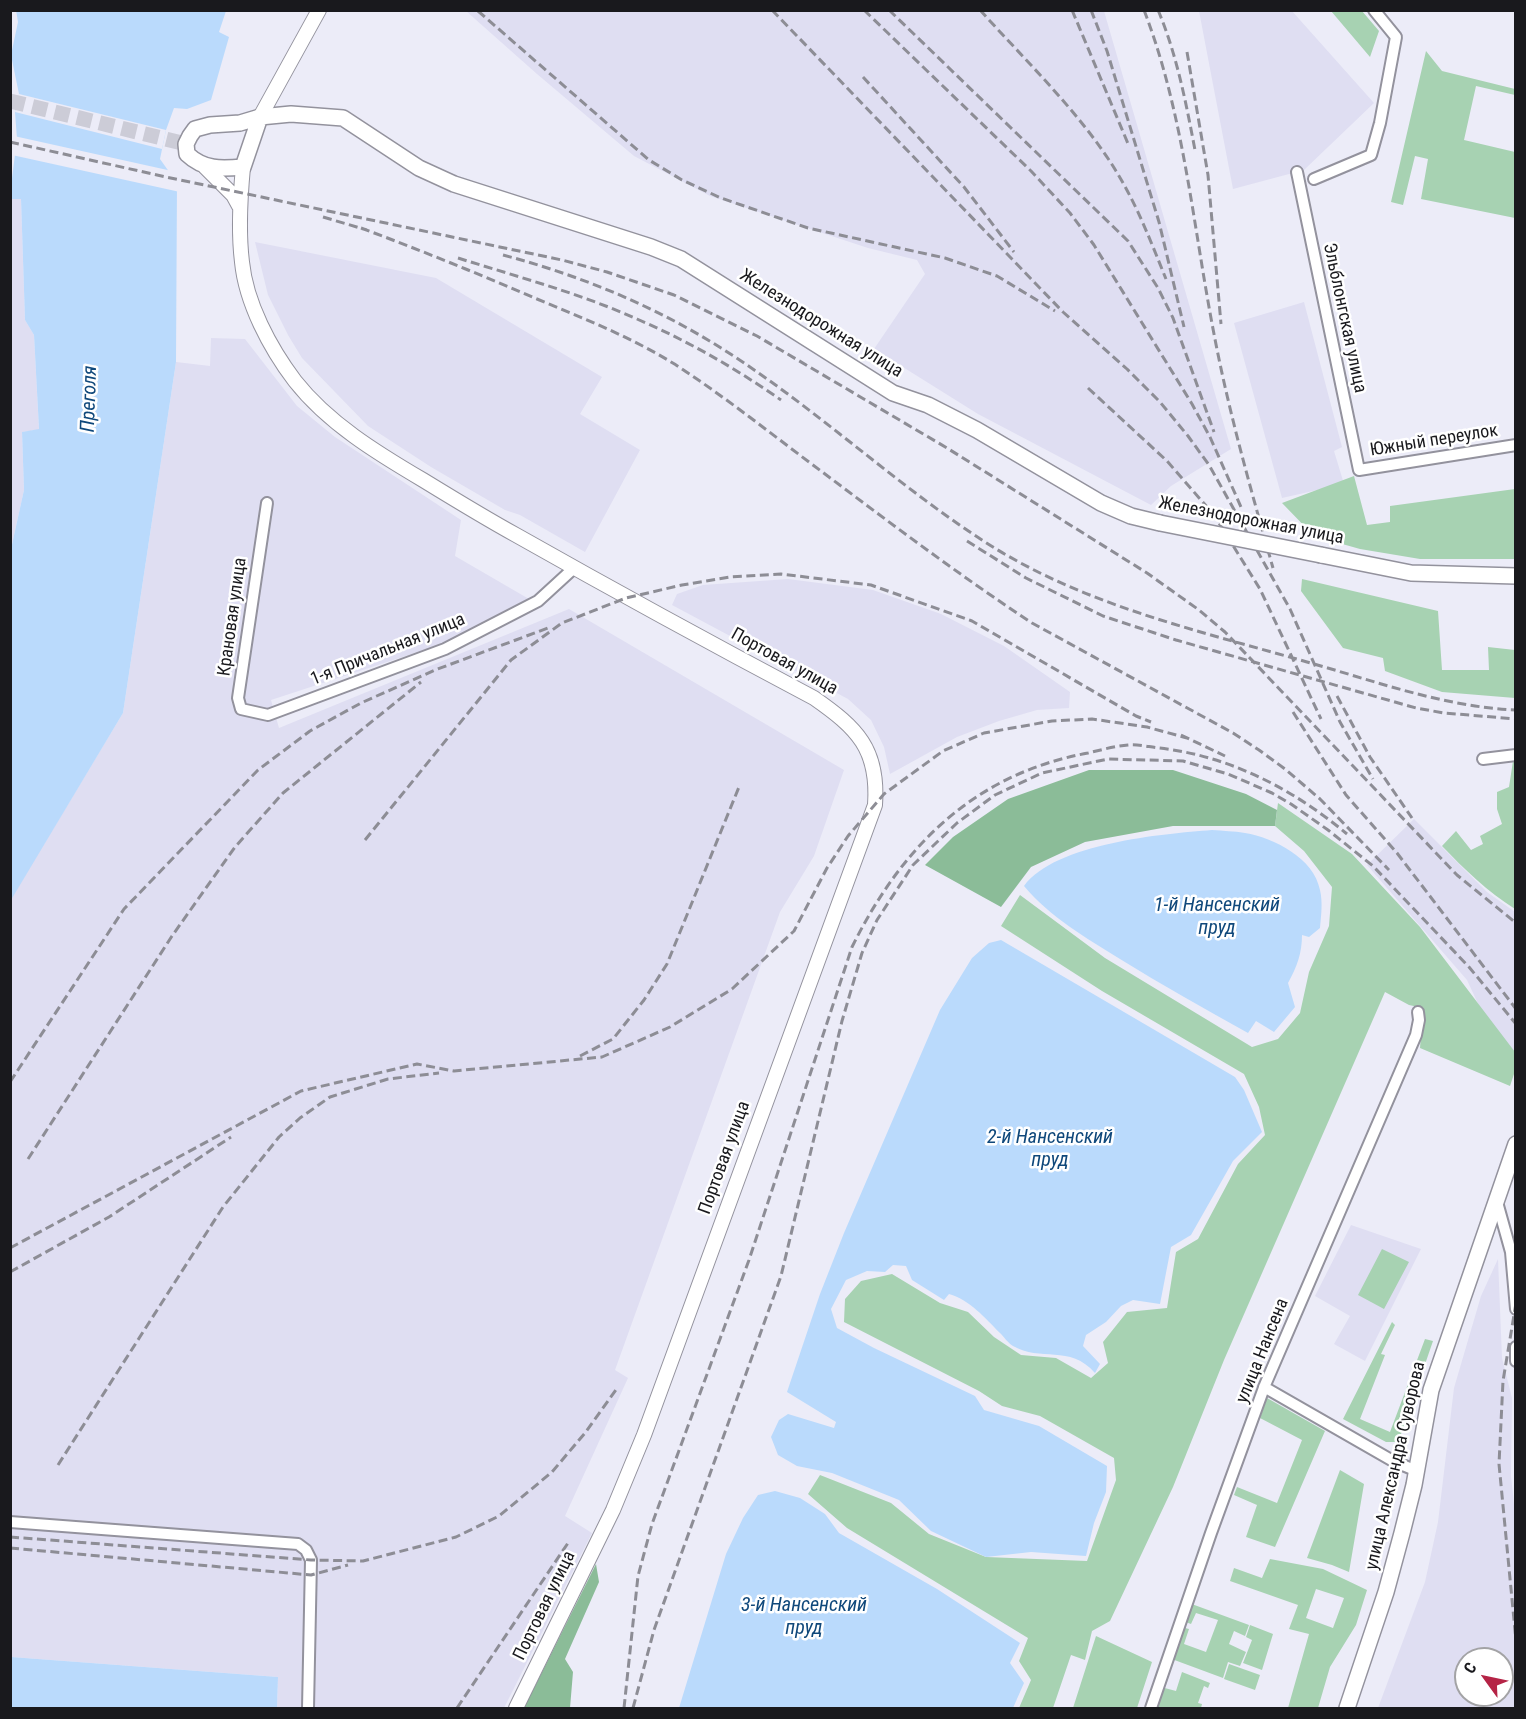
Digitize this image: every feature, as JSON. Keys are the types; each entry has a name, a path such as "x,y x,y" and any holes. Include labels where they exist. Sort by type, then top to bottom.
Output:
{"main road":[{"name":"Портовая улица","path":"319,10 260,117 243,167 239,206 242,262 246,285 255,309 287,370 305,392 350,432 390,461 574,568 814,698 855,731 868,751 876,785 875,805 644,1436 613,1510 516,1708"},
{"name":"Железнодорожная улица","path":"239,206 233,195 205,167 186,154 186,144 195,129 210,125 240,123 260,117 291,114 343,118 419,168 454,184 651,247 681,259 893,393 928,405 977,429 1101,503 1131,516 1160,524 1411,573 1515,576"},
{"path":"205,167 219,169 243,167"},
{"name":"улица Александра Суворова","path":"1347,1708 1386,1592 1402,1533 1417,1471 1431,1390 1515,1143"}],"street":[{"path":"1314,179 1371,155 1380,123 1396,37 1374,10"},
{"name":"Эльблонгская улица","path":"1297,172 1359,470"},
{"name":"Южный переулок","path":"1359,470 1515,445"},
{"name":"Крановая улица","path":"267,503 238,698 241,709 268,715"},
{"name":"1-я Причальная улица","path":"268,715 445,649 538,601 574,568"},
{"path":"1483,759 1515,755"},
{"name":"улица Нансена","path":"1151,1708 1204,1552 1264,1387 1416,1035 1418,1012"},
{"path":"1496,1198 1510,1252 1515,1309"},
{"path":"1515,1347 1515,1361"},
{"path":"1264,1387 1393,1461 1417,1471"},
{"path":"10,1522 297,1544 306,1551 311,1560 308,1708"}],"shaded area":[{"path":"466,11 1104,11 1231,449 1171,486 1151,505 978,414 874,349 925,274 917,260 868,248 710,196 634,156"},
{"path":"1199,11 1292,11 1374,103 1304,170 1233,189"},
{"path":"10,199 21,199 25,320 34,335 39,430 22,432 24,490 11,549"},
{"path":"255,242 436,278 602,377 580,414 640,450 585,552 520,515 505,510 431,467 368,426 302,358 268,295"},
{"path":"1304,302 1342,447 1334,451 1344,484 1282,498 1234,323"},
{"path":"211,338 245,339 297,406 335,437 461,520 455,556 529,599 442,644 271,700 279,728 569,609 844,770 814,856 780,912 615,1370 628,1378 565,1516 592,1533 504,1708 277,1708 278,1677 11,1657 10,900 123,713 176,362 210,366"},
{"path":"788,579 873,590 941,614 1004,646 1070,692 1069,708 1037,710 999,721 957,737 890,774 884,747 871,720 848,699 672,605 677,594 703,585"},
{"path":"1414,819 1487,892 1515,912 1515,1058 1487,1023 1467,980 1367,865"},
{"path":"1351,1225 1421,1249 1365,1361 1334,1344 1350,1316 1315,1296"},
{"path":"1498,1259 1502,1358 1512,1398 1511,1476 1516,1523 1515,1708 1378,1708 1425,1582 1438,1522 1454,1388 1481,1296"}],"green space":[{"path":"1331,11 1362,11 1379,31 1370,57"},
{"path":"1426,51 1442,71 1515,89 1515,95 1476,86 1464,140 1515,152 1515,218 1421,199 1428,159 1415,156 1403,205 1391,202"},
{"path":"1354,476 1367,525 1390,522 1390,506 1515,489 1515,559 1420,559 1360,549 1314,536 1282,503"},
{"path":"1302,579 1438,611 1442,670 1489,670 1488,647 1515,650 1515,698 1442,692 1385,671 1383,658 1343,648 1301,591"},
{"path":"1516,760 1515,909 1477,880 1442,846 1456,831 1471,850 1483,844 1480,836 1502,824 1497,809 1497,792 1509,787 1513,761"},
{"path":"1089,770 1173,770 1246,794 1277,810 1275,826 1173,826 1085,842 1031,867 1001,907 925,865 953,837 1008,799"},
{"path":"1278,803 1352,854 1420,927 1515,1052 1515,1071 1510,1086 1420,1048 1423,1008 1409,1005 1385,992 1224,1360 1173,1487 1110,1621 1092,1631 1085,1660 1071,1655 1053,1708 1019,1708 1031,1680 1019,1661 1028,1638 847,1528 808,1494 820,1475 891,1503 929,1534 986,1557 1087,1561 1116,1480 1114,1458 1040,1416 1002,1406 979,1391 844,1322 845,1299 861,1281 892,1274 940,1303 968,1312 994,1337 1021,1355 1056,1358 1091,1378 1108,1363 1103,1342 1127,1312 1167,1308 1176,1252 1198,1239 1238,1164 1265,1135 1259,1107 1244,1074 1102,991 1001,926 1020,895 1105,958 1252,1047 1278,1039 1300,1013 1309,972 1329,926 1332,887 1304,851 1275,826"},
{"path":"1382,1249 1409,1262 1384,1309 1358,1295"},
{"path":"1392,1322 1395,1325 1381,1354 1385,1355 1360,1419 1390,1432 1425,1339 1433,1341 1400,1437 1397,1442 1386,1442 1343,1419"},
{"path":"1267,1398 1325,1431 1275,1547 1246,1537 1257,1505 1234,1495 1237,1487 1277,1503 1302,1440 1260,1418"},
{"path":"1340,1470 1364,1484 1349,1572 1307,1558"},
{"path":"1270,1559 1323,1569 1367,1590 1356,1625 1330,1667 1318,1708 1288,1708 1309,1634 1289,1629 1298,1605 1230,1581 1234,1568 1262,1578","holes":["1316,1589 1344,1598 1333,1628 1306,1618"]},
{"path":"596,1564 599,1582 565,1659 573,1672 570,1708 524,1708"},
{"path":"1189,1603 1249,1625 1245,1636 1234,1631 1229,1644 1246,1652 1240,1666 1228,1662 1223,1678 1169,1658 1181,1627 1189,1629 1184,1644 1206,1652 1218,1620 1196,1613 1191,1624 1183,1621"},
{"path":"1250,1625 1273,1634 1262,1670 1243,1663 1252,1640 1246,1637"},
{"path":"1096,1636 1152,1662 1137,1708 1073,1708"},
{"path":"1229,1664 1260,1675 1255,1690 1224,1679"},
{"path":"1182,1672 1210,1683 1208,1688 1204,1686 1198,1703 1202,1704 1201,1708 1154,1708 1161,1687 1176,1691"}],"water":[{"name":"Преголя","path":"16,10 226,11 219,32 229,37 211,100 187,109 174,108 166,130 160,159 177,183 176,362 123,713 11,900 11,549 24,490 22,432 39,429 34,335 25,320 21,199 11,199 17,139 15,112 19,94 11,55 18,22"},
{"name":"1-й Нансенский пруд","path":"1212,830 1245,833 1268,840 1291,851 1310,868 1320,890 1322,905 1320,928 1309,937 1302,935 1298,960 1288,983 1295,1007 1274,1032 1256,1021 1248,1033 1168,988 1069,926 1045,908 1024,886 1039,871 1084,850 1139,838"},
{"name":"2-й Нансенский пруд","path":"1001,940 1235,1077 1244,1090 1262,1132 1233,1161 1191,1235 1171,1247 1160,1304 1133,1300 1121,1306 1106,1322 1086,1335 1083,1346 1100,1364 1095,1373 1075,1359 1023,1351 1013,1346 983,1316 964,1301 949,1294 944,1300 912,1280 906,1266 893,1265 885,1272 867,1271 846,1280 831,1309 837,1328 975,1396 984,1410 1039,1426 1107,1466 1106,1492 1094,1523 1086,1556 1031,1552 986,1557 931,1531 899,1500 832,1473 797,1466 778,1455 771,1437 779,1420 788,1414 834,1428 836,1422 787,1392 820,1294 940,1010 972,958 989,943"},
{"name":"3-й Нансенский пруд","path":"775,1491 800,1498 825,1514 839,1533 937,1589 1020,1643 1010,1663 1024,1683 1013,1708 679,1708 726,1554 743,1518 758,1495"},
{"path":"11,1657 278,1677 277,1708 11,1708"}],"pier":[{"path":"19,94 166,130 162,149 15,112"},
{"path":"14,136 172,171 180,182 180,192 12,155"}],"tunnel":[{"path":"10,101 186,144"}],"railway":[{"path":"772,10 1063,312 1160,402 1188,436 1209,465 1290,609 1340,722 1373,779"},
{"path":"864,10 1031,171 1070,213 1094,245 1192,404 1210,437 1241,507"},
{"path":"889,10 1128,241 1158,288 1173,318 1214,432"},
{"path":"980,10 1052,88 1102,150 1131,197 1166,279"},
{"path":"1072,10 1129,146"},
{"path":"1091,10 1107,51 1159,222 1184,327"},
{"path":"1144,10 1169,89 1226,393 1273,568"},
{"path":"1158,10 1176,62 1195,150"},
{"path":"478,11 649,160 682,180 721,198 808,228 945,258 997,276 1055,311"},
{"path":"1187,52 1208,175 1221,324"},
{"path":"863,77 964,187 1014,252"},
{"path":"10,142 562,260 607,272 674,295 757,336 947,448 1147,573 1199,610 1225,632 1457,875 1516,923"},
{"path":"323,217 367,230"},
{"path":"361,228 449,262 591,322 643,346 676,365 739,409 944,562 1032,623 1233,733 1259,750 1320,799 1389,870"},
{"path":"503,255 564,274 624,297 708,340 799,402 953,520 1022,564 1061,583 1182,627 1384,685 1436,699 1516,710"},
{"path":"458,258 571,293 637,319 711,356 781,400"},
{"path":"1088,388 1167,461 1214,515 1260,589 1321,719"},
{"path":"967,541 1026,578 1103,616 1176,640 1416,708 1444,713 1516,719"},
{"path":"365,840 511,660 562,623 626,598 730,577 781,574 871,585 972,621 1136,716 1151,722"},
{"path":"10,1082 124,909 258,770 310,731 361,703 435,670 548,628"},
{"path":"28,1159 172,936 235,847 283,793 421,682"},
{"path":"1337,696 1370,757 1412,818"},
{"path":"1293,712 1346,795 1397,853 1516,1009"},
{"path":"10,1248 301,1091 417,1064 454,1071 602,1057 670,1027 732,989 794,931 827,868 848,836 884,794 943,751 984,733 1052,721 1092,719 1147,727 1187,738"},
{"path":"1181,735 1225,756"},
{"path":"624,1708 638,1576 652,1524 749,1260 852,947 894,877 946,820 976,797 1010,778 1047,763 1108,748 1132,745 1185,752 1235,767 1283,789 1347,834"},
{"path":"633,1708 654,1630 781,1276 842,1021 862,953 877,920 913,865 957,823 995,795 1042,773 1108,759 1183,761 1228,774 1291,804 1373,866 1469,967 1516,1024"},
{"path":"580,1056 613,1039 644,1000 667,964 739,787"},
{"path":"58,1465 223,1207 279,1137 300,1118 330,1097 388,1079 439,1073"},
{"path":"10,1272 109,1217 231,1137"},
{"path":"1516,1303 1503,1381 1499,1464 1516,1641"},
{"path":"10,1537 311,1560 363,1561 456,1537 499,1516 552,1472 585,1433 618,1387"},
{"path":"457,1708 568,1543"},
{"path":"10,1548 311,1575 348,1565"}]}
